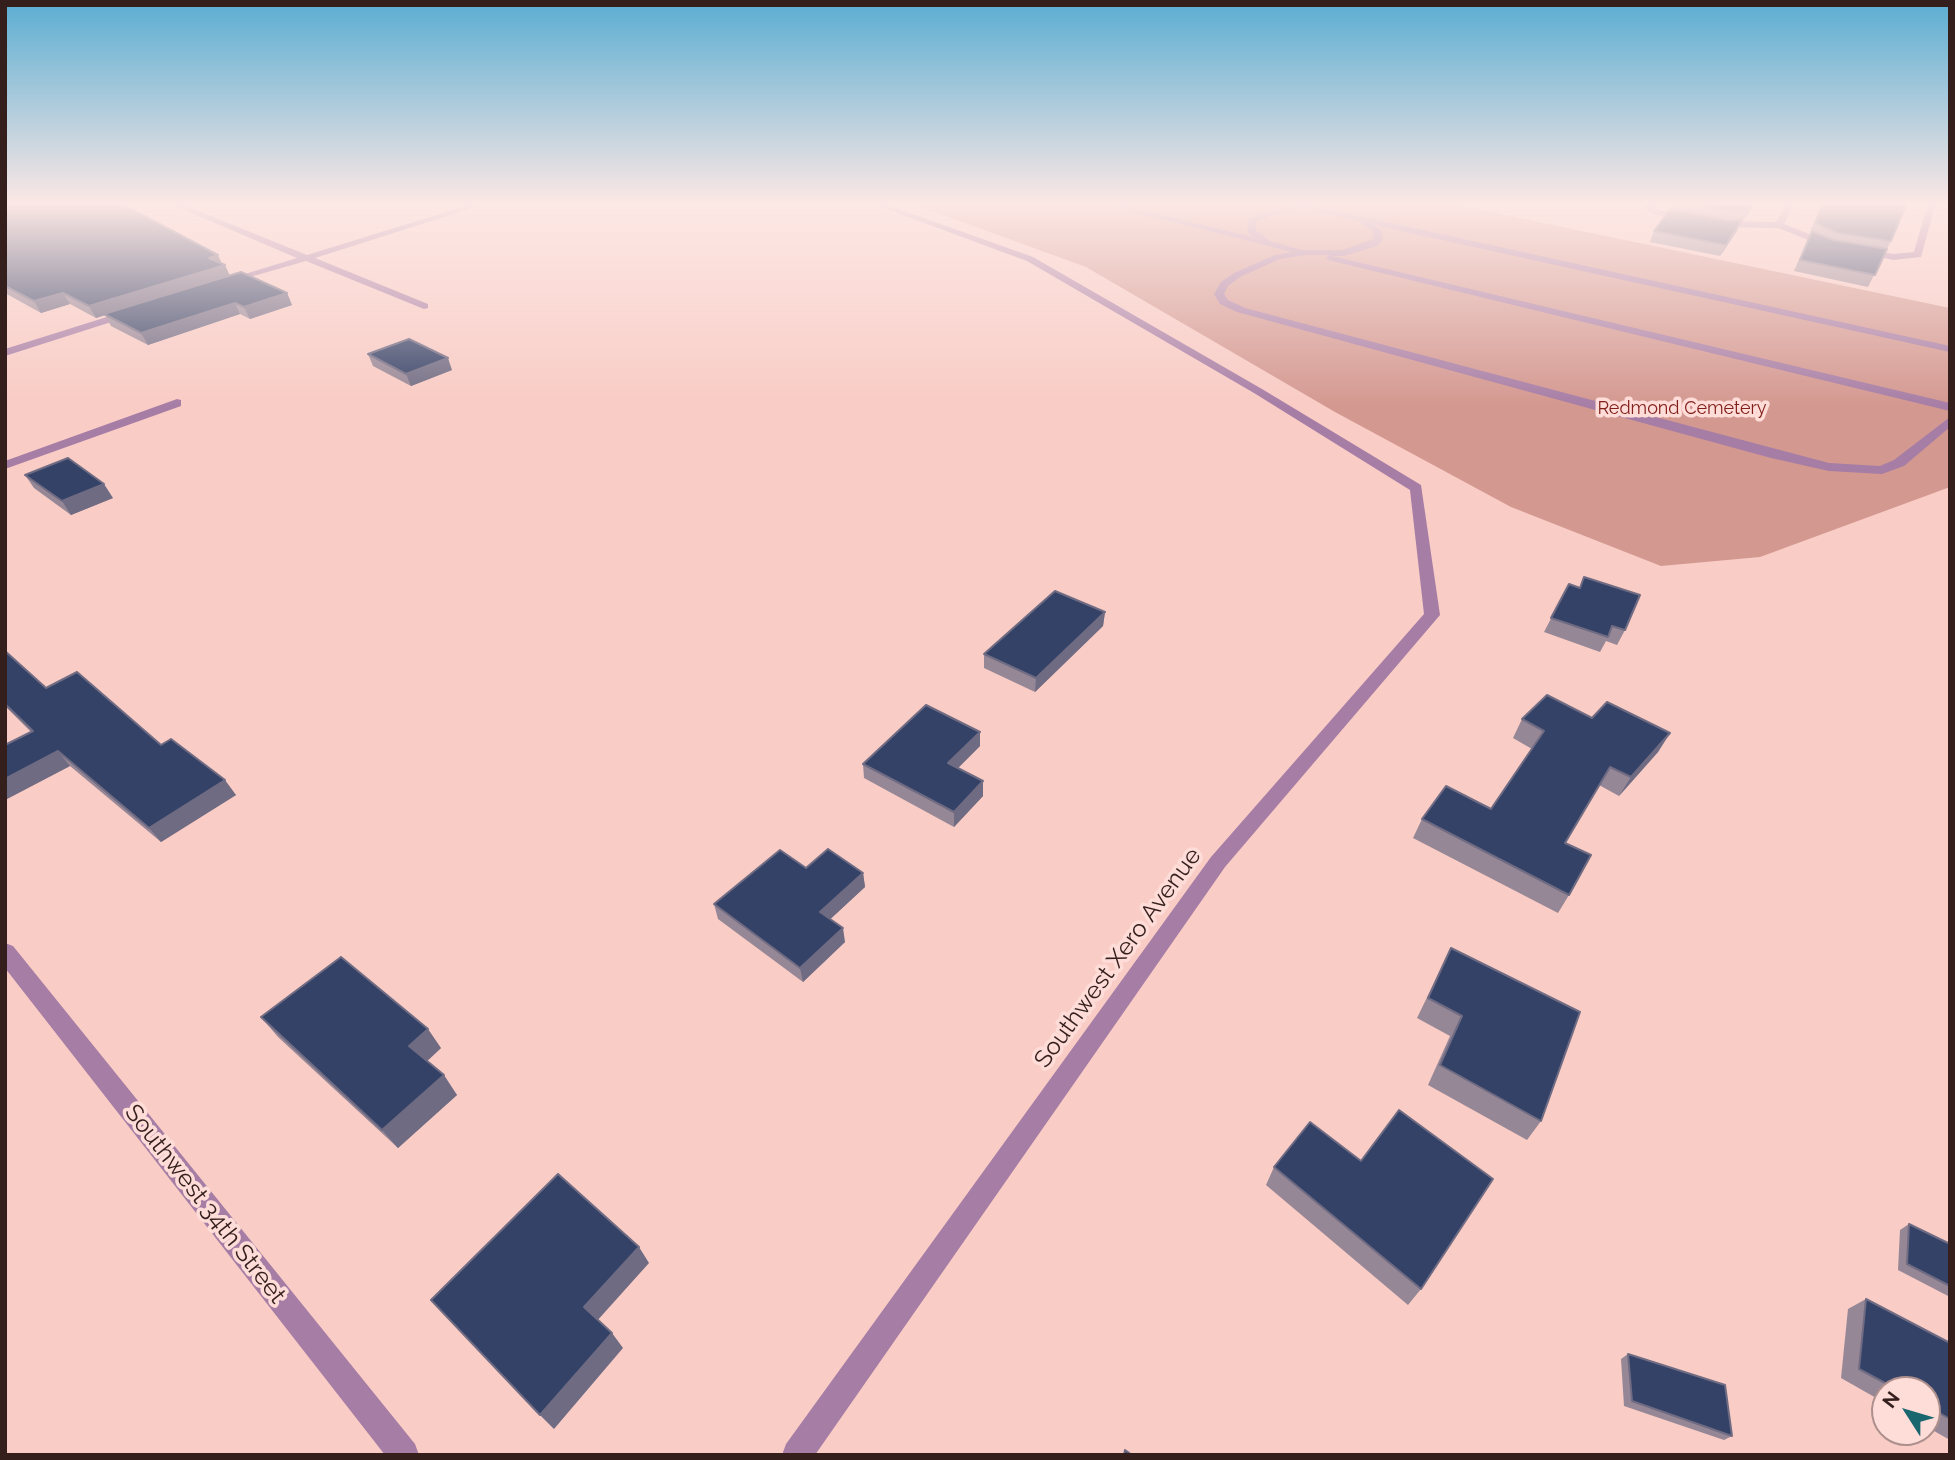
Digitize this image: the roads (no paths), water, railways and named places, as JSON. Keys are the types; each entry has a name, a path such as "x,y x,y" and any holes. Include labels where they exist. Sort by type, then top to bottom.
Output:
{"street":[{"path":"214,286 261,271"},
{"path":"339,271 424,306"},
{"name":"Southwest Xero Avenue","path":"797,1455 1218,862 1432,615 1416,488 1258,391 1051,271"},
{"path":"1246,271 1224,284 1219,294 1224,302 1241,310 1829,467 1882,470 1899,463 1950,421"},
{"path":"1385,271 1950,407"},
{"path":"1598,271 1950,349"},
{"path":"5,353 136,311"},
{"path":"5,466 177,403"},
{"name":"Southwest 34th Street","path":"5,952 404,1455"}],"park label":[{"name":"Redmond Cemetery","path":"1682,409"}]}
